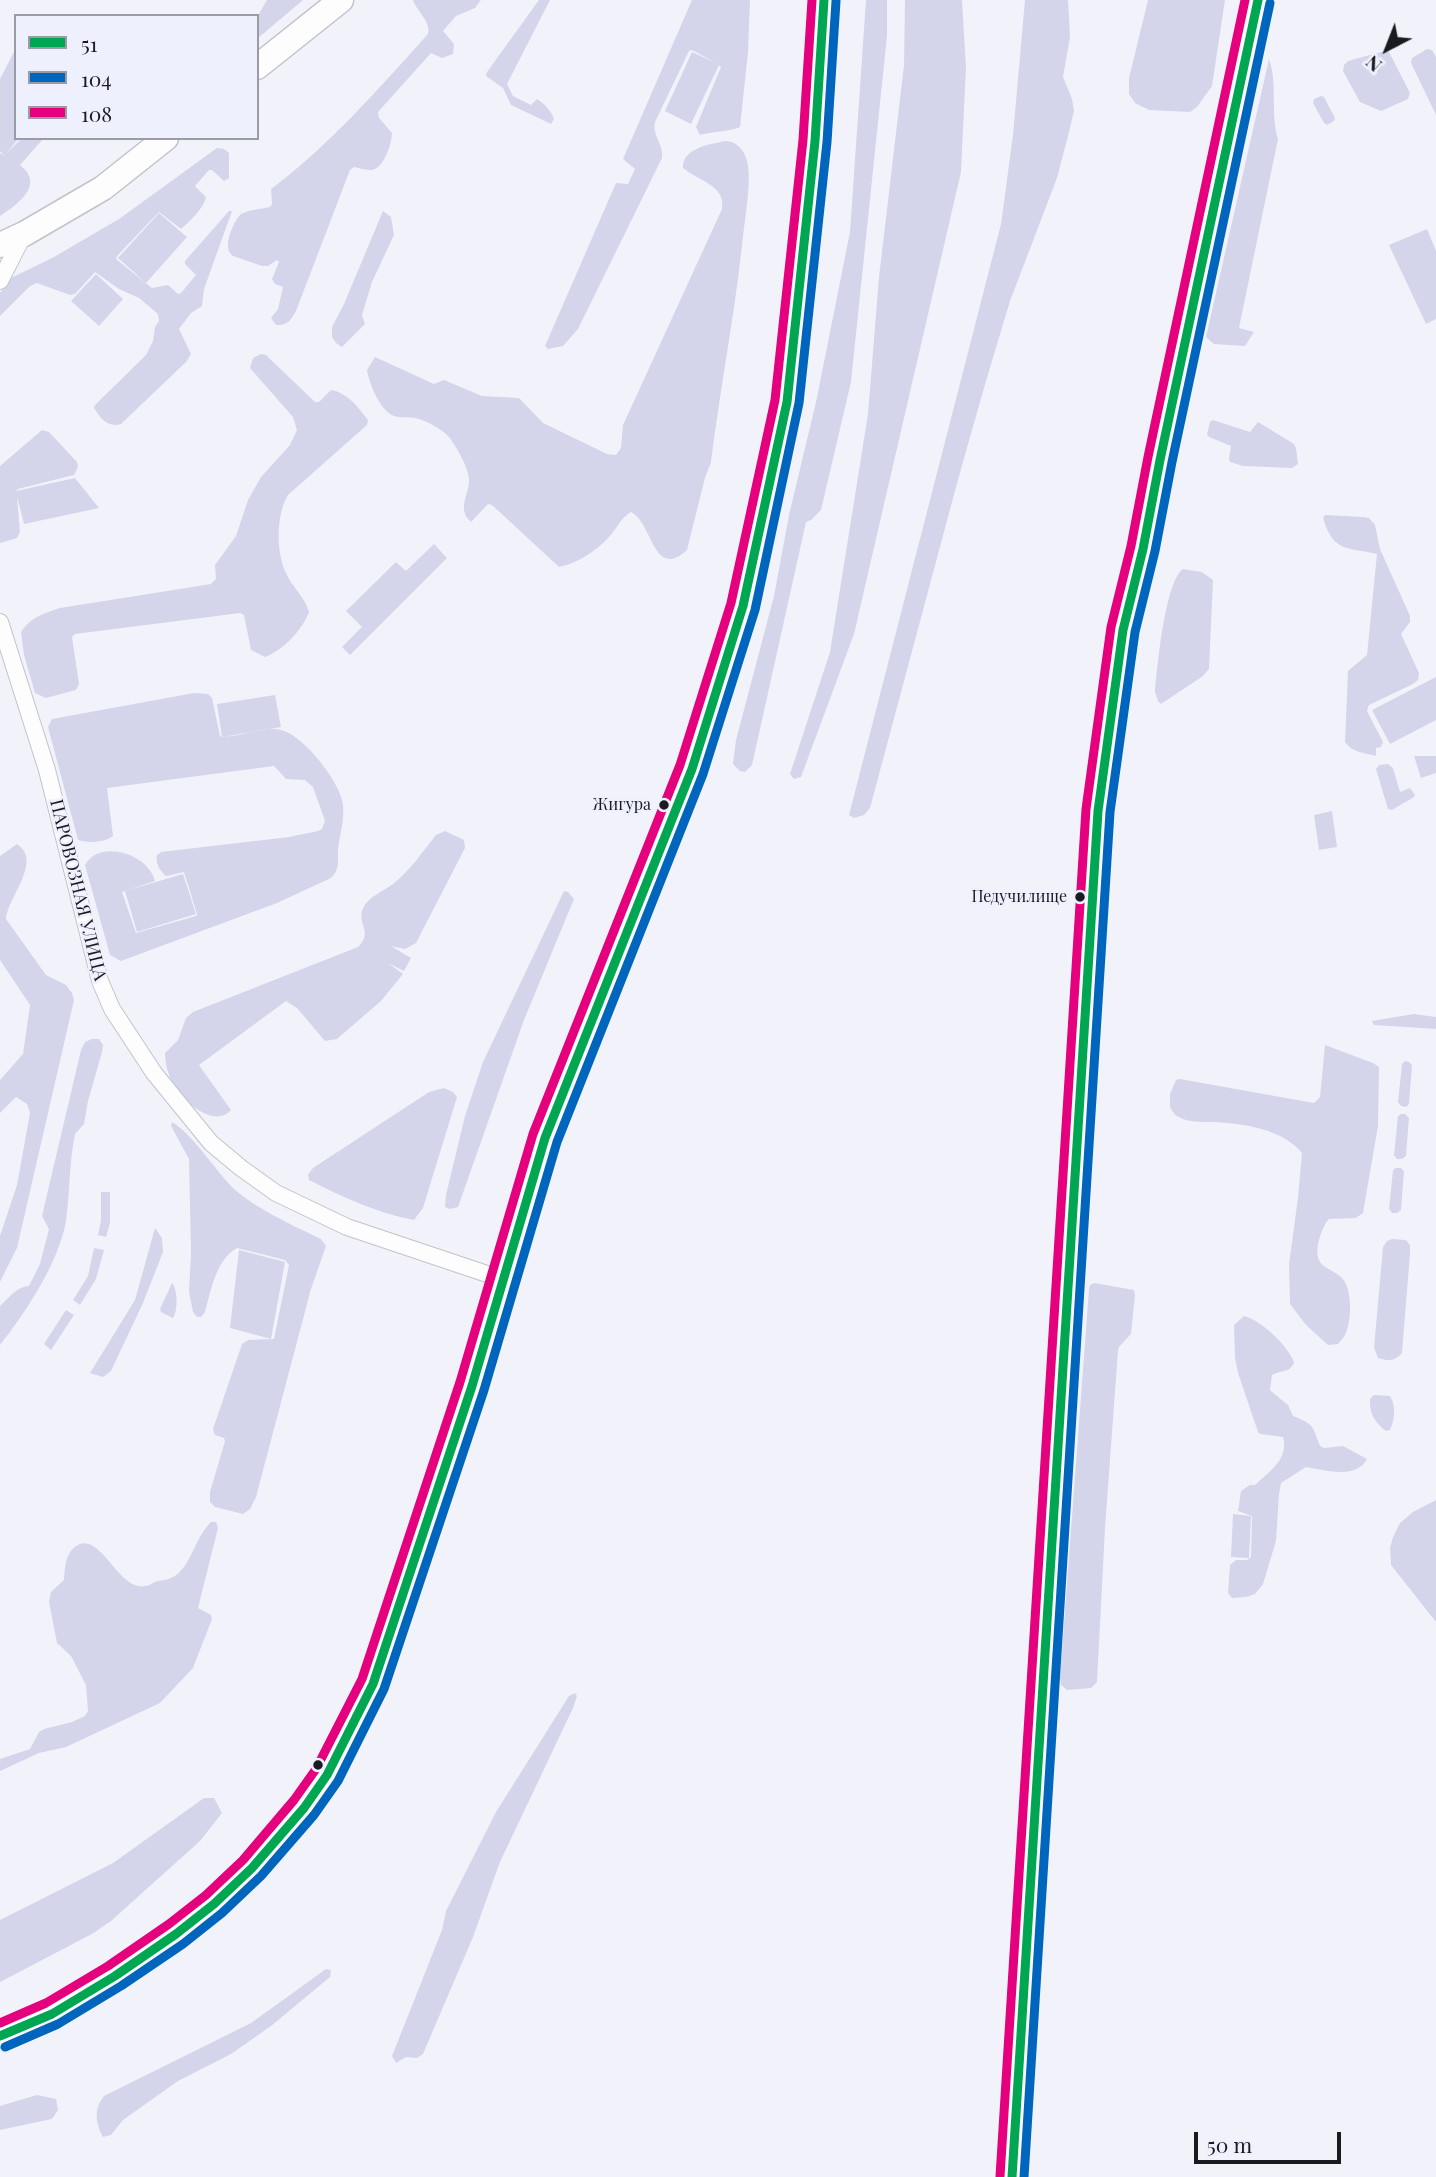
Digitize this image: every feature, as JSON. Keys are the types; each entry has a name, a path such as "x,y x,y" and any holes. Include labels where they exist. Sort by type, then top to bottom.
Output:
{"main road":[{"path":"259,65 341,0"},
{"path":"0,2036 52,2014 115,1976 177,1934 214,1904 252,1868 304,1808 327,1775 373,1684 472,1386 545,1139 692,769 743,606 787,402 815,141 824,0"},
{"path":"1012,2177 1098,811 1123,630 1143,549 1258,0"},
{"path":"0,245 103,188 163,140"}],"street":[{"path":"0,281 24,234"},
{"name":"ПАРОВОЗНАЯ УЛИЦА","path":"0,622 47,770 100,981 112,1009 154,1073 211,1143 276,1192 346,1227 502,1279"}],"shaded area":[{"path":"267,0 303,0 259,37 259,14"},
{"path":"413,0 481,0 475,8 456,16 443,31 454,44 453,54 442,58 431,53 378,112 379,118 392,133 386,156 375,169 354,167 350,170 296,311 288,322 276,325 271,318 278,309 283,287 275,284 272,279 279,262 277,260 268,266 262,266 233,256 228,246 232,229 241,214 270,207 271,189 333,135 428,34 426,21"},
{"path":"539,0 550,0 507,84 513,96 531,105 537,99 542,102 553,116 551,124 511,105 503,88 486,76"},
{"path":"692,0 750,0 740,127 700,135 696,127 721,67 719,65 691,124 665,111 692,52 716,63 692,50 689,51 655,122 662,158 578,329 563,346 548,349 545,346 616,183 628,184 635,169 623,159"},
{"path":"866,0 887,0 887,36 851,382 821,510 806,522 752,765 745,772 733,764 736,740 774,596 850,232"},
{"path":"905,0 962,0 966,68 961,172 854,634 801,777 794,779 790,774 830,652 868,414 879,277 904,65"},
{"path":"1025,0 1068,0 1070,37 1063,77 1074,111 1057,178 1010,301 986,381 870,808 864,815 854,818 849,815 1001,224 1013,135"},
{"path":"1148,0 1225,0 1212,86 1197,107 1190,112 1149,110 1135,103 1129,94 1129,78"},
{"path":"1427,49 1432,50 1436,57 1436,115 1411,63 1412,58"},
{"path":"1388,50 1410,93 1408,99 1381,111 1360,102 1343,71 1348,61"},
{"path":"14,52 14,140 17,140 6,154 20,140 42,140 20,165 30,180 27,193 0,216 0,153 5,156 0,151 0,79"},
{"path":"1269,59 1278,139 1239,328 1254,332 1245,346 1214,344 1206,337"},
{"path":"1321,96 1335,118 1327,125 1313,103 1314,99"},
{"path":"726,141 738,146 746,156 748,195 711,462 687,550 676,558 667,559 654,547 644,527 631,512 598,547 583,558 559,567 492,505 488,504 471,522 464,508 469,476 459,452 449,437 433,425 415,418 394,416 384,409 367,370 375,357 434,384 444,380 482,396 519,398 543,423 607,454 616,455 621,448 623,425 722,209 720,194 710,184 683,168 684,161 698,148"},
{"path":"217,148 229,153 229,178 224,181 209,170 195,186 206,197 203,206 192,218 181,229 159,212 117,256 116,259 152,288 168,285 178,294 181,293 196,275 185,261 229,211 232,211 204,289 202,306 191,313 179,329 191,354 186,362 121,424 109,424 102,419 94,408 95,405 146,355 159,321 158,314 139,298 119,289 95,272 75,294 70,295 37,283 30,286 0,316 0,293 11,278 54,257 119,219"},
{"path":"383,211 391,217 394,235 372,282 362,315 365,324 342,347 332,337 332,327"},
{"path":"159,213 187,237 146,283 118,258"},
{"path":"1427,229 1436,251 1436,319 1426,324 1389,245"},
{"path":"96,274 123,299 99,326 71,301"},
{"path":"266,355 315,402 319,402 331,390 343,394 368,420 367,425 288,495 284,503 279,523 280,555 286,573 309,612 302,626 292,639 265,657 251,650 244,615 240,613 75,634 72,637 79,684 76,690 46,698 35,693 24,655 21,632 33,619 60,608 211,584 216,579 215,565 236,536 248,500 261,477 290,445 297,430 293,417 250,368 253,358"},
{"path":"1213,420 1250,432 1258,422 1294,444 1298,464 1292,468 1243,466 1230,462 1231,446 1207,434"},
{"path":"42,430 49,432 77,462 78,467 74,475 16,491 75,478 99,508 24,524 17,496 20,532 17,538 0,543 0,466"},
{"path":"1325,515 1369,518 1375,525 1380,549 1410,616 1410,622 1401,634 1419,673 1418,680 1369,705 1367,711 1383,742 1381,747 1376,748 1376,756 1355,750 1345,742 1348,671 1367,655 1377,554 1342,546 1336,542 1327,529 1323,518"},
{"path":"434,544 447,558 350,655 342,647 362,627 346,611 396,562 406,571"},
{"path":"1183,569 1202,572 1213,580 1209,669 1203,676 1161,704 1155,692 1163,626 1171,590"},
{"path":"1436,677 1436,720 1390,744 1372,710"},
{"path":"194,693 208,694 212,698 220,736 276,729 292,735 319,760 334,781 343,806 337,868 331,878 277,903 121,961 110,955 85,865 92,857 111,851 123,853 143,863 151,871 155,881 122,892 136,933 197,914 184,872 166,876 157,861 157,855 161,852 289,837 318,831 322,829 325,821 313,787 305,780 286,779 274,766 107,788 113,836 96,842 78,840 48,727 52,719"},
{"path":"275,695 281,727 222,737 217,704"},
{"path":"1414,756 1436,756 1436,773 1421,778"},
{"path":"1388,764 1393,768 1400,792 1410,788 1415,795 1392,810 1388,809 1376,769 1379,765"},
{"path":"1332,811 1337,847 1319,850 1314,815"},
{"path":"445,831 464,840 465,848 416,943 405,949 391,946 411,958 404,971 388,963 403,974 381,1001 337,1039 325,1041 297,1008 286,1001 199,1065 231,1110 224,1115 209,1115 187,1101 171,1081 165,1053 178,1040 186,1018 193,1012 358,947 365,936 361,914 366,904 399,879 436,835"},
{"path":"17,844 24,851 27,860 6,919 46,975 66,985 74,1000 17,1248 0,1282 0,1236 17,1185 30,1113 27,1104 16,1097 0,1113 0,1080 23,1054 30,1005 0,960 0,856"},
{"path":"183,874 196,914 137,932 125,891"},
{"path":"564,891 574,899 524,1020 458,1207 450,1209 445,1207 446,1195 465,1116 483,1062"},
{"path":"1414,1014 1436,1017 1436,1029 1374,1025 1372,1021"},
{"path":"99,1039 103,1045 102,1052 84,1124 75,1134 62,1237 40,1286 0,1345 0,1306 17,1290 29,1286 40,1264 49,1229 42,1216 81,1050 85,1042"},
{"path":"1325,1045 1379,1067 1378,1126 1363,1213 1356,1218 1329,1219 1318,1244 1321,1263 1341,1277 1349,1296 1350,1313 1345,1335 1338,1344 1328,1345 1306,1325 1290,1304 1289,1264 1302,1153 1274,1133 1238,1124 1186,1120 1176,1115 1170,1107 1170,1094 1176,1080 1180,1079 1314,1103 1320,1097"},
{"path":"1405,1061 1412,1065 1409,1104 1406,1107 1398,1102 1402,1064"},
{"path":"444,1088 457,1097 423,1208 414,1220 360,1204 309,1180 308,1175 313,1168 429,1092"},
{"path":"1401,1114 1409,1118 1406,1156 1397,1159 1394,1155 1398,1116"},
{"path":"172,1122 187,1134 240,1194 274,1216 321,1239 326,1246 311,1289 256,1497 250,1509 243,1514 215,1507 210,1502 210,1492 225,1441 215,1435 213,1429 242,1344 248,1340 274,1339 289,1265 285,1260 237,1248 219,1268 205,1312 201,1317 197,1317 193,1312 189,1292 189,1159 171,1126"},
{"path":"1396,1168 1404,1171 1401,1210 1392,1213 1389,1209 1393,1170"},
{"path":"101,1192 110,1192 110,1223 106,1237 98,1235"},
{"path":"155,1228 162,1238 163,1252 143,1303 111,1371 103,1377 90,1373 135,1300"},
{"path":"1392,1239 1406,1240 1410,1245 1410,1254 1402,1353 1388,1360 1378,1358 1374,1348 1383,1247"},
{"path":"94,1248 104,1250 96,1279 80,1305 73,1300 88,1276"},
{"path":"239,1250 285,1262 271,1339 230,1328"},
{"path":"172,1283 177,1300 173,1318 160,1309"},
{"path":"1094,1283 1134,1290 1135,1295 1131,1334 1118,1351 1097,1682 1091,1688 1067,1690 1061,1685 1060,1677 1089,1289"},
{"path":"66,1310 74,1315 51,1350 44,1344"},
{"path":"1244,1316 1251,1318 1273,1335 1294,1362 1288,1370 1272,1375 1270,1390 1288,1405 1293,1416 1312,1427 1320,1446 1343,1446 1367,1459 1355,1470 1348,1472 1306,1467 1281,1483 1276,1541 1263,1584 1255,1594 1232,1598 1228,1593 1230,1565 1236,1560 1247,1560 1251,1557 1252,1516 1238,1511 1241,1491 1255,1485 1272,1469 1281,1458 1284,1445 1283,1437 1258,1432 1238,1373 1234,1325"},
{"path":"1374,1395 1390,1396 1392,1400 1394,1413 1390,1430 1386,1431 1374,1417 1370,1399"},
{"path":"1436,1500 1436,1622 1391,1565 1390,1548 1400,1523 1413,1512"},
{"path":"1233,1514 1251,1516 1249,1558 1231,1557"},
{"path":"211,1522 216,1522 218,1528 198,1608 211,1615 212,1619 193,1668 160,1703 66,1747 39,1753 0,1771 0,1759 30,1749 39,1732 72,1722 85,1716 88,1711 86,1685 71,1656 57,1643 49,1602 51,1592 64,1580 66,1562 72,1549 85,1543 94,1546 126,1580 135,1585 147,1586 173,1577 181,1571"},
{"path":"575,1693 577,1696 573,1708 500,1862 473,1937 423,2054 417,2058 406,2057 396,2063 392,2056 442,1930 446,1911 496,1812 569,1696"},
{"path":"204,1798 214,1798 222,1813 200,1841 111,1921 92,1934 0,1982 0,1920 113,1863"},
{"path":"326,1969 331,1970 330,1977 271,2026 231,2054 178,2081 123,2120 111,2135 103,2137 97,2116 98,2106 104,2096 251,2023"},
{"path":"37,2095 56,2099 58,2110 52,2119 0,2130 0,2106"}],"transit line":[{"name":"108","path":"0,2023 46,2003 108,1966 206,1895 243,1860 294,1800 316,1769 362,1679 460,1382 533,1134 680,765 731,603 775,400 803,140 812,0"},
{"name":"51","path":"0,2036 52,2014 115,1976 214,1904 252,1868 304,1808 327,1775 373,1684 472,1386 545,1138 692,769 743,606 787,402 815,141 824,0"},
{"name":"108","path":"1000,2176 1086,809 1111,627 1131,546 1245,0"},
{"name":"51","path":"1012,2177 1098,811 1123,630 1143,549 1258,0"},
{"name":"104","path":"5,2047 58,2024 121,1986 183,1944 222,1913 261,1876 314,1815 338,1781 384,1689 484,1390 557,1142 703,774 755,610 799,403 827,142 836,1"},
{"name":"104","path":"1024,2177 1110,812 1135,632 1155,551 1270,3"}],"place":[{"name":"Жигура","path":"664,805"},
{"name":"Педучилище","path":"1080,897"}]}
